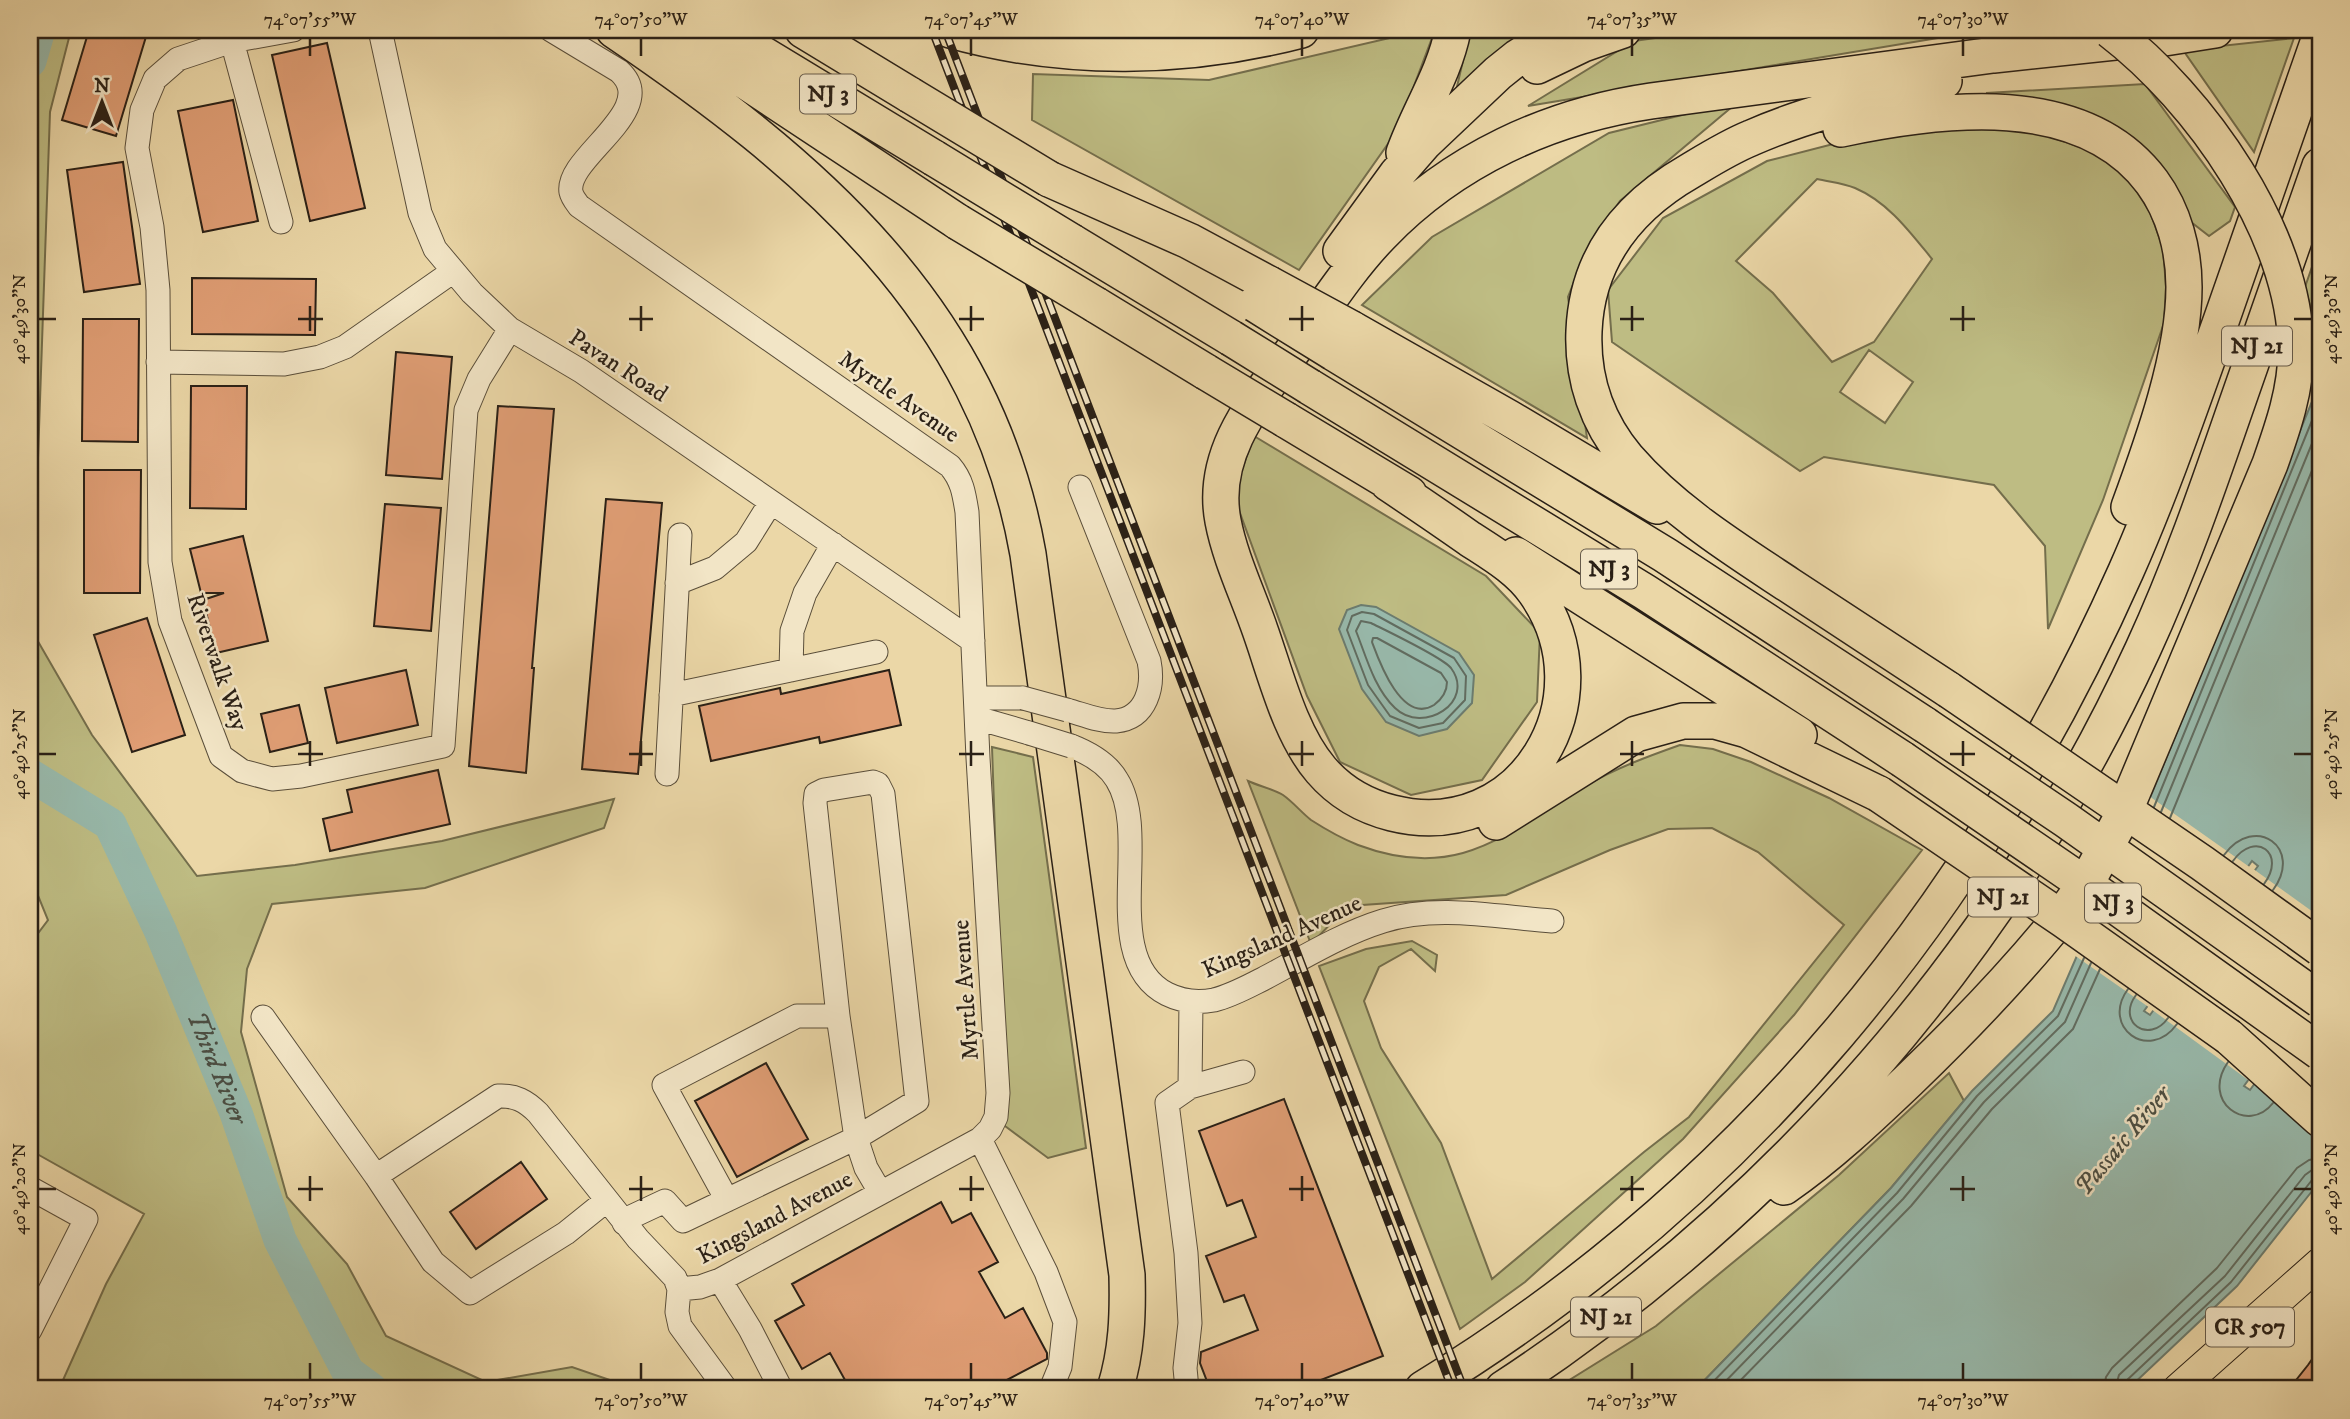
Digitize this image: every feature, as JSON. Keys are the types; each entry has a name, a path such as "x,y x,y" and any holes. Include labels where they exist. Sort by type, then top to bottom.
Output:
{"highway":[{"path":"614,30 685,79 747,127 814,185 880,251 926,308 954,351 979,398 1000,450 1018,503 1028,554 1126,1275 1126,1336 1115,1389"},
{"path":"668,30 958,222 1096,305 1206,372 1286,420 1388,483 1500,559 1528,583 1541,601 1553,626 1562,658 1564,676 1561,708 1551,738 1536,763 1515,785 1490,802 1444,817 1406,816 1370,806 1343,791 1314,761 1294,725 1229,542 1220,505 1226,457 1243,421 1339,287 1380,236 1433,190 1483,157 1546,127 1599,111 1651,101 1979,57 2215,30"},
{"name":"NJ 3","path":"723,30 1645,592 1902,759 2133,918 2320,1052"},
{"name":"NJ 3","path":"803,30 1048,179 1262,294 1343,341 1926,725 2066,820 2320,1000"},
{"path":"950,30 1038,48 1093,53 1163,52 1231,45 1301,30"},
{"path":"1397,174 1413,128 1440,76 1452,30"},
{"path":"1561,30 1498,73 1397,174 1226,410 1212,436 1200,478 1198,506 1206,548 1273,732 1295,772 1331,808 1360,825 1402,837 1447,838 1500,821 1636,734 1666,724 1699,720 1747,730 1879,794 2064,920 2320,1103"},
{"path":"1440,129 1485,96 1525,72 1564,53 1623,30"},
{"path":"1704,1237 1784,1187 1847,1137 1987,1002 2065,912 2105,850 2138,780 2270,464 2286,416 2295,366 2294,331 2284,279 2267,233 2220,146 2188,104 2151,65 2110,30"},
{"path":"1757,564 1683,510 1628,459 1597,410 1587,376 1584,322 1591,288 1612,240 1634,212 1660,189 1748,139 1808,116 1978,74 2162,37"},
{"name":"NJ 21","path":"1423,1389 1524,1324 1615,1255 1692,1188 1766,1115 1836,1037 1899,958 1957,876 2016,783 2081,666 2143,531 2188,416 2320,37"},
{"path":"1690,171 1751,151 1868,123 1959,114 2016,114 2064,122 2107,141 2146,175 2164,200 2177,232 2183,268 2182,314 2173,364 2131,502 2016,783"},
{"name":"NJ 21","path":"1503,1389 1602,1320 1704,1237 1803,1143 1895,1041 1987,921 2062,804 2127,682 2174,578 2320,166"},
{"path":"1343,341 1509,418 1757,564 1949,690 2202,863 2320,948"},
{"path":"1388,483 1499,544 1566,586 1856,772 1879,794"},
{"path":"2229,1037 2320,1119"}],"main road":[{"name":"CR 507","path":"2178,1389 2320,1263"}],"street":[{"name":"Riverwalk Way","path":"293,30 232,41 178,59 155,79 142,110 137,148 152,227 158,290 160,562 170,621 221,756 242,771 272,779 300,776 443,746 466,410 479,379 510,329"},
{"name":"Pavan Road","path":"380,30 420,214 435,249 452,272 510,329 581,371 973,641"},
{"name":"Myrtle Avenue","path":"551,30 619,71 627,78 629,86 630,95 621,118 573,178 571,192 579,206 908,435 950,466 960,477 967,512 978,758 997,1067 996,1117"},
{"path":"232,41 281,222"},
{"path":"158,362 284,364 320,357 345,346 452,272"},
{"path":"977,708 1023,698 1101,720 1116,721 1129,718 1146,701 1152,677 1149,661 1080,487"},
{"path":"677,583 715,568 746,542 771,502"},
{"path":"667,774 680,535"},
{"path":"791,670 792,631 805,593 833,544"},
{"path":"671,695 876,652"},
{"name":"Kingsland Avenue","path":"977,708 1029,733 1092,755 1118,780 1127,803 1131,920 1138,962 1151,983 1181,1000 1213,1000 1226,996 1359,931 1395,917 1449,913 1552,921"},
{"path":"624,1223 665,1201 683,1221 856,1138 917,1101 883,794 878,784 873,782 824,790 816,794 838,1016 856,1138 866,1168 880,1192"},
{"path":"1190,1087 1192,1001"},
{"path":"727,1200 664,1085 797,1016 838,1016"},
{"path":"263,1017 376,1176 433,1262 470,1293 566,1233 607,1200"},
{"path":"1187,1389 1185,1368 1190,1323 1186,1253 1167,1102 1190,1087 1243,1072"},
{"path":"376,1176 498,1096 509,1095 521,1099 538,1113 624,1223 670,1271 679,1289 677,1312 680,1326 726,1389"},
{"name":"Kingsland Avenue","path":"679,1289 700,1287 720,1280 980,1139 990,1129 996,1117"},
{"path":"980,1139 1046,1272 1065,1322 1060,1367 1051,1389"},
{"path":"30,1188 86,1219 32,1318"},
{"path":"720,1280 750,1329 780,1389"}],"shaded area":[{"path":"30,30 71,30 50,112 32,631 92,735 197,876 295,865 442,841 614,799 604,828 425,888 272,904 247,969 241,1032 287,1197 347,1264 386,1336 486,1382 572,1367 636,1389 59,1389 106,1284 144,1214 30,1150 30,944 48,920 30,876"},
{"path":"1424,30 1435,30 1397,131 1299,270 1032,120 1033,74 1209,80"},
{"path":"1470,30 1543,30 1456,91"},
{"path":"1712,30 1819,30 1950,36 1528,106 1634,41"},
{"path":"2294,38 2254,152 2183,50"},
{"path":"2145,84 2235,207 2230,221 2209,236 2033,99 1986,93"},
{"path":"1739,101 1620,201 1587,250 1568,297 1587,438 1362,305 1432,237 1609,133"},
{"path":"1988,127 2027,129 2098,153 2127,177 2150,212 2163,248 2166,287 2164,323 2103,500 2048,629 2045,546 1994,485 1824,457 1800,471 1612,342 1608,290 1663,218 1767,161 1841,142","holes":["1817,179 1850,186 1878,201 1898,219 1932,259 1874,342 1832,362 1773,293 1736,261","1869,350 1913,382 1885,423 1840,392"]},
{"path":"2320,244 2320,343 2305,287"},
{"path":"1254,436 1486,576 1540,633 1537,702 1482,780 1411,795 1340,762 1307,696 1233,494"},
{"path":"1680,745 1713,749 1751,762 1829,798 1922,850 1794,1015 1683,1139 1525,1282 1460,1329 1319,966 1366,949 1412,941 1437,955 1435,971 1411,949 1379,967 1364,1001 1381,1048 1441,1143 1492,1279 1689,1117 1844,925 1758,852 1712,828 1668,829 1610,850 1506,895 1348,906 1311,944 1248,781 1283,795 1311,820 1352,843 1394,855 1425,858 1453,855 1480,847 1506,835 1598,779"},
{"path":"992,747 1033,757 1086,1148 1048,1158 1005,1126"},
{"path":"1949,1073 1964,1101 1891,1188 1696,1389 1555,1389 1656,1326 1839,1175"}],"water":[{"name":"Passaic River","path":"2320,382 2320,980 2244,1086 2250,1090 2320,993 2320,1181 2237,1286 2128,1389 1696,1389 1891,1188 1972,1091 2053,1011 2152,793","holes":["2252,861 2258,866 2150,1015 2144,1011"]},
{"path":"1361,605 1376,607 1459,653 1474,675 1472,703 1447,729 1419,736 1386,722 1362,689 1339,629 1347,610"}],"pier":[{"path":"2307,406 2292,454 2149,796 2251,868 2150,1008 2074,955 2149,792"},
{"path":"2252,868 2320,917 2320,986 2251,1082 2151,1009"},
{"path":"2320,989 2320,1137 2252,1082"}],"building":[{"path":"89,30 148,30 116,136 62,120"},
{"path":"327,43 365,208 310,221 272,55"},
{"path":"233,100 258,221 203,232 178,111"},
{"path":"123,162 140,284 84,292 67,170"},
{"path":"192,278 316,279 315,335 192,334"},
{"path":"83,319 139,319 138,442 82,441"},
{"path":"396,352 452,357 442,479 386,475"},
{"path":"191,386 247,386 246,509 190,508"},
{"path":"498,406 554,409 526,773 469,766"},
{"path":"84,470 141,470 140,593 84,593"},
{"path":"606,499 662,503 638,774 582,769"},
{"path":"385,504 441,508 431,631 374,626"},
{"path":"243,536 268,641 216,653 203,600 224,593 201,593 190,549"},
{"path":"147,618 185,735 132,752 94,635"},
{"path":"406,670 418,725 337,743 325,688"},
{"path":"889,670 901,725 820,743 819,737 711,761 699,706 780,688 781,694"},
{"path":"299,705 308,743 270,752 261,714"},
{"path":"438,770 450,824 330,851 323,819 352,812 347,790"},
{"path":"766,1063 808,1139 737,1177 695,1101"},
{"path":"1284,1099 1383,1356 1305,1386 1306,1389 1210,1389 1200,1363 1201,1352 1258,1330 1244,1295 1224,1302 1206,1256 1256,1237 1242,1200 1227,1206 1199,1131"},
{"path":"521,1162 547,1199 476,1249 450,1212"},
{"path":"941,1202 952,1223 971,1213 998,1262 979,1272 1005,1318 1023,1308 1047,1353 1047,1359 1001,1383 1004,1389 850,1389 830,1353 802,1369 775,1321 804,1305 792,1284"},
{"path":"2320,1348 2320,1389 2289,1389 2308,1365"}],"waterway":[{"name":"Third River","path":"30,61 39,30"},
{"name":"Third River","path":"30,775 110,824 160,930 236,1113 280,1240 348,1372 371,1389"}],"railway":[{"path":"932,30 1452,1389"},
{"path":"945,30 1464,1389"}]}
